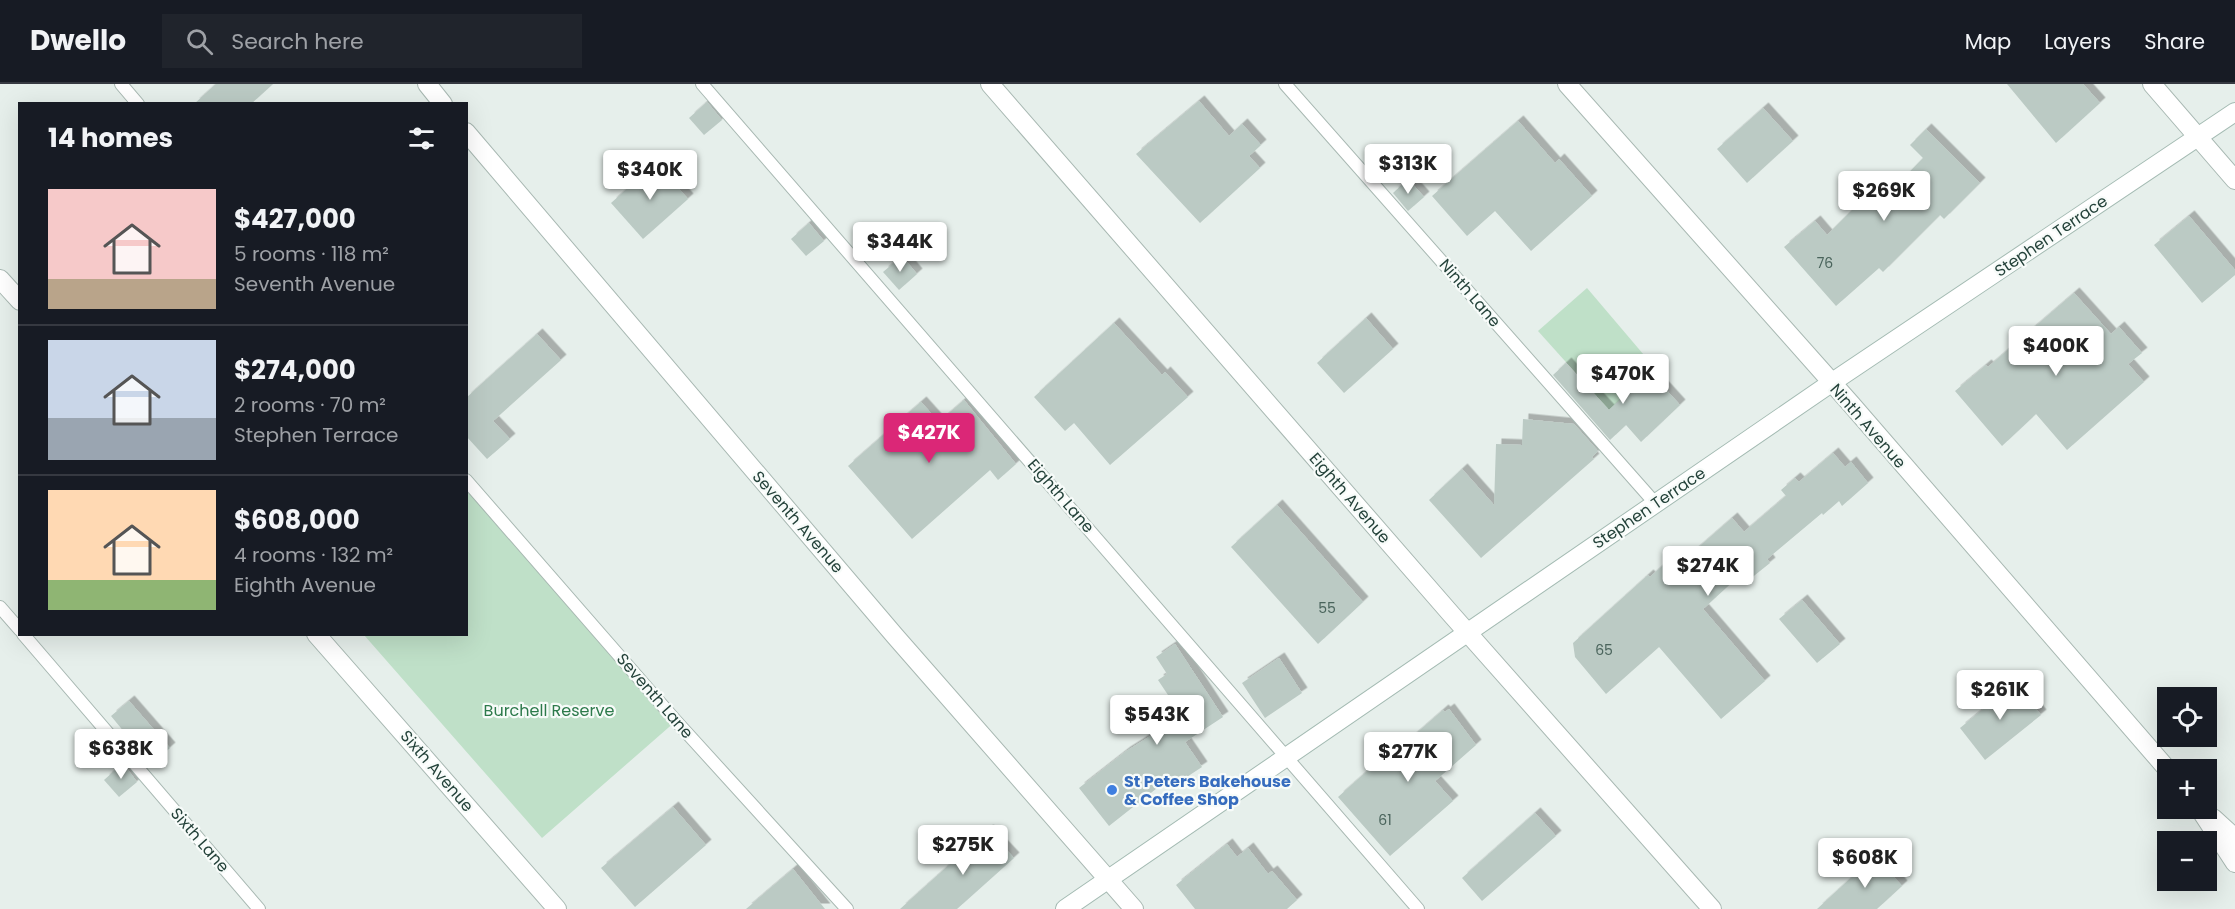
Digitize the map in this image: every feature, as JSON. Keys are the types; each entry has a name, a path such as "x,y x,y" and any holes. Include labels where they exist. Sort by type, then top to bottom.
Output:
{"street":[{"path":"427,84 441,102"},
{"name":"Eighth Avenue","path":"990,84 1467,632 1712,909"},
{"name":"Ninth Avenue","path":"1567,84 2158,759"},
{"path":"2152,84 2235,180"},
{"name":"Stephen Terrace","path":"1065,909 1831,383 2235,112"},
{"name":"Seventh Avenue","path":"468,134 895,636 1134,909"},
{"path":"0,279 18,299"},
{"name":"Sixth Avenue","path":"318,636 557,909"},
{"path":"2208,819 2235,863"},
{"path":"2213,819 2235,838"}],"lane":[{"path":"121,84 136,102"},
{"name":"Eighth Lane","path":"702,84 1418,909"},
{"name":"Ninth Lane","path":"1285,84 1655,503"},
{"name":"Seventh Lane","path":"468,482 676,721 848,909"},
{"path":"0,607 18,628"},
{"name":"Sixth Lane","path":"25,636 259,909"}],"green space":[{"path":"1587,288 1655,368 1609,410 1538,331"},
{"name":"Burchell Reserve","path":"468,481 676,721 542,838 365,636 468,636"}],"building":[{"path":"216,84 273,84 253,102 196,102"},
{"path":"2007,84 2083,84 2100,103 2056,143"},
{"path":"1199,101 1229,136 1242,124 1261,145 1249,156 1260,168 1200,223 1136,154"},
{"path":"707,102 722,120 704,135 689,118"},
{"path":"1763,108 1793,141 1747,183 1717,149"},
{"path":"1518,121 1555,163 1559,159 1592,196 1531,251 1495,211 1467,236 1432,196"},
{"path":"1926,129 1980,183 1944,219 1940,215 1883,272 1879,268 1836,306 1784,247 1815,221 1827,235 1880,182 1890,192 1923,158 1910,145"},
{"path":"656,163 688,199 643,239 611,203"},
{"path":"1408,179 1424,197 1408,211 1393,193"},
{"path":"2189,216 2235,270 2235,275 2202,303 2154,245"},
{"path":"809,223 824,241 806,256 791,239"},
{"path":"902,256 917,274 899,290 883,272"},
{"path":"2074,293 2111,334 2119,327 2142,353 2128,364 2144,382 2067,450 2036,414 2002,446 1955,391 1986,365 1988,367"},
{"path":"1366,318 1393,349 1344,393 1317,363"},
{"path":"1114,323 1162,375 1165,372 1188,397 1110,465 1074,423 1065,431 1034,397"},
{"path":"537,334 561,360 493,421 510,439 487,459 468,438 468,396"},
{"path":"1566,363 1609,410 1650,372 1680,405 1641,442 1626,425 1610,440 1553,375"},
{"path":"964,400 1016,464 998,480 990,470 912,539 848,466 921,402 939,422"},
{"path":"1523,419 1574,424 1598,451 1592,457 1594,459 1481,558 1429,500 1462,469 1494,505 1496,444 1522,445"},
{"path":"1833,453 1845,467 1851,462 1868,483 1842,506 1839,501 1823,515 1822,513 1767,559 1770,563 1745,583 1739,576 1703,609 1765,681 1721,719 1659,647 1606,694 1575,657 1573,643 1648,575 1650,577 1677,553 1684,560 1732,518 1744,532 1786,496 1781,490 1795,478 1799,482"},
{"path":"1277,505 1363,602 1318,644 1231,547"},
{"path":"1802,600 1840,644 1817,663 1779,619"},
{"path":"1175,644 1223,717 1185,742 1202,767 1170,788 1166,781 1109,826 1079,788 1125,752 1182,716 1158,680 1167,674 1156,657"},
{"path":"1279,658 1302,693 1265,718 1242,683"},
{"path":"2015,683 2041,715 1985,760 1960,728"},
{"path":"129,701 170,748 148,767 135,752 139,750 111,716"},
{"path":"1449,709 1476,745 1435,781 1453,801 1390,856 1338,797 1400,742 1403,745 1443,710 1445,712"},
{"path":"123,763 137,782 119,797 104,780"},
{"path":"673,807 706,845 635,907 601,868"},
{"path":"1535,813 1556,836 1482,901 1462,878"},
{"path":"988,830 1014,858 957,909 900,909"},
{"path":"1227,844 1237,857 1248,848 1268,874 1272,871 1297,900 1287,909 1195,909 1176,885"},
{"path":"1875,856 1902,886 1877,909 1817,909"},
{"path":"793,869 825,909 746,909"}],"place":[{"name":"St Peters Bakehouse & Coffee Shop","path":"1112,790"}]}
